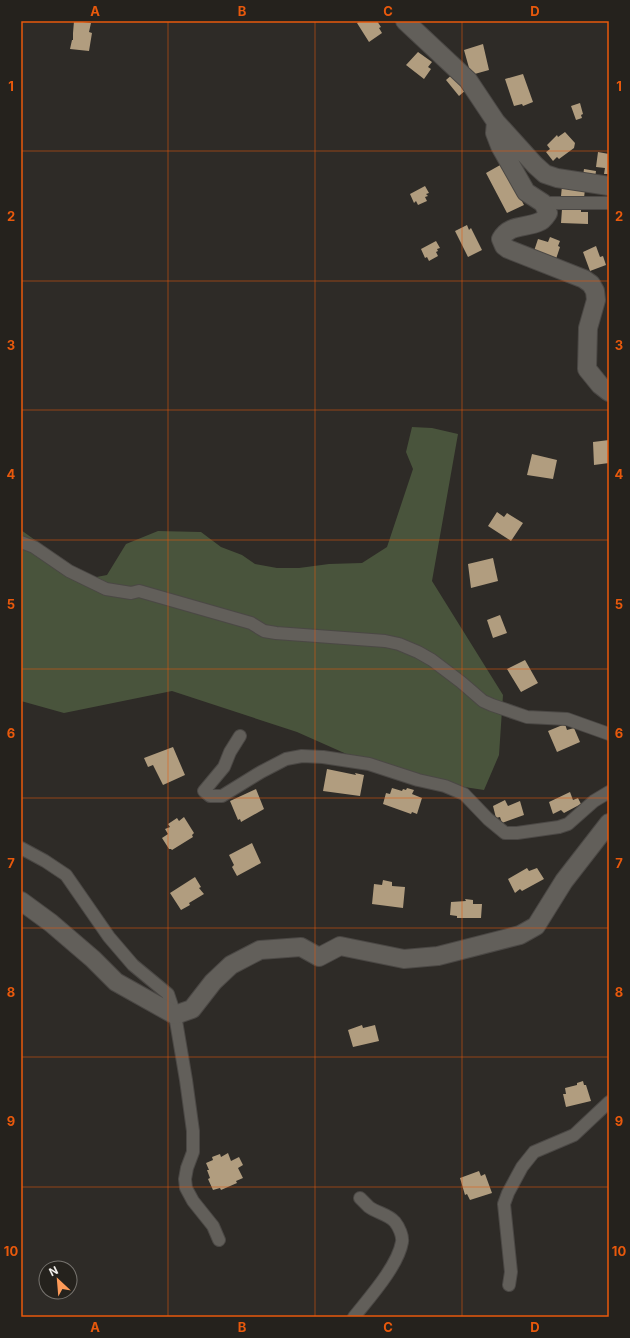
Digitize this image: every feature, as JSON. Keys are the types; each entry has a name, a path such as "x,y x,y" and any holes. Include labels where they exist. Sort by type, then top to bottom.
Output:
{"street":[{"path":"405,21 468,80 496,122 535,166 545,174 557,178 609,186"},
{"path":"496,122 495,133 500,146 526,192 543,203 548,213 541,222 510,229 501,239 504,246 508,249 584,279 591,284 595,291 596,300 588,328 586,369 600,385 609,392"},
{"path":"543,203 609,203"},
{"path":"21,542 34,547 69,572 106,589 131,593 139,591 245,622 276,633 385,641 399,644 432,660 483,701 527,718 567,719 609,734"},
{"path":"240,736 230,752 224,767 204,792 210,796 222,796 254,775 286,758 302,756 323,757 369,764 418,780 445,786 464,794 488,819 506,833 517,833 559,827 568,824 594,801 609,792"},
{"path":"21,901 51,923 93,959 116,982 175,1015 192,1009 213,982 231,965 260,950 301,947 319,957 340,946 404,959 438,956 520,935 536,926 564,881 609,823"},
{"path":"21,848 45,861 66,875 109,938 133,965 168,994 175,1015 193,1131 193,1152 187,1168 185,1179 186,1188 193,1201 213,1226 219,1240"},
{"path":"510,1285 511,1272 504,1204 508,1193 522,1167 534,1152 574,1136 609,1102"},
{"path":"354,1317 388,1273 398,1254 402,1241 400,1229 396,1223 390,1217 369,1206 360,1198"}],"green space":[{"path":"412,427 432,428 458,434 432,581 503,695 499,755 484,790 418,780 369,764 297,732 172,691 64,713 21,701 21,530 67,563 86,579 107,575 126,544 158,531 201,532 221,547 242,555 255,564 277,568 299,568 329,564 362,563 387,547 413,469 406,452"}],"building":[{"path":"74,21 91,23 89,32 92,33 89,51 70,49 73,40"},
{"path":"360,21 377,21 381,27 379,28 382,33 369,42 357,23"},
{"path":"483,44 489,70 471,75 464,50"},
{"path":"418,52 432,62 428,67 431,69 424,79 406,65"},
{"path":"454,73 467,89 459,96 446,80"},
{"path":"523,74 533,102 523,106 522,104 514,106 505,79"},
{"path":"580,103 583,114 581,115 582,118 576,120 571,106"},
{"path":"565,132 575,143 574,148 559,159 557,157 553,161 546,152 550,149 547,145 557,135 558,137"},
{"path":"598,152 609,154 609,174 604,174 605,168 596,167"},
{"path":"502,164 524,205 507,213 486,173"},
{"path":"584,169 596,171 595,178 583,176"},
{"path":"425,186 429,193 426,194 428,196 425,197 427,201 418,205 416,201 414,203 410,194"},
{"path":"562,186 585,189 584,198 561,196"},
{"path":"562,209 581,209 581,212 588,212 588,224 561,223"},
{"path":"467,225 469,230 471,228 482,250 468,257 455,231"},
{"path":"550,237 560,241 558,246 560,247 556,259 534,251 538,239 548,242"},
{"path":"436,241 440,248 437,249 438,251 436,252 438,256 429,261 427,257 425,258 421,249"},
{"path":"596,246 600,257 603,256 606,265 590,271 583,252"},
{"path":"609,440 609,463 594,465 593,442"},
{"path":"532,454 557,460 553,479 527,475"},
{"path":"497,512 504,517 507,513 523,523 511,541 488,526"},
{"path":"493,558 498,581 471,588 468,564"},
{"path":"500,615 507,633 493,638 487,620"},
{"path":"525,660 538,683 521,692 507,669"},
{"path":"565,724 567,730 574,728 580,742 557,752 548,731"},
{"path":"173,747 185,775 163,785 153,765 148,767 144,758"},
{"path":"327,769 356,775 355,773 364,775 360,796 323,791"},
{"path":"392,788 402,791 403,789 406,790 407,788 414,790 412,794 422,798 417,814 412,812 411,814 383,804 386,793 390,794"},
{"path":"256,789 264,809 241,822 240,819 238,820 230,801"},
{"path":"570,792 573,800 578,798 581,804 564,813 561,810 553,814 549,802"},
{"path":"505,800 508,806 520,801 524,815 502,823 500,817 496,818 493,806"},
{"path":"184,817 194,833 192,835 193,837 172,850 169,849 162,838 168,834 165,829 170,827 168,824 177,818 179,821"},
{"path":"252,843 261,863 237,876 232,867 234,865 229,855"},
{"path":"527,868 529,871 537,868 544,879 522,891 520,889 515,893 508,879"},
{"path":"195,877 201,887 199,888 204,894 181,910 170,893"},
{"path":"383,880 392,882 392,886 405,887 403,908 372,904 374,884 382,885"},
{"path":"465,899 473,900 473,904 482,904 481,918 457,918 457,916 450,915 451,902 466,901"},
{"path":"362,1025 363,1028 375,1025 379,1041 353,1047 348,1030"},
{"path":"583,1081 584,1085 586,1085 591,1101 566,1107 563,1094 566,1094 565,1088 577,1085 577,1083"},
{"path":"228,1153 231,1161 239,1157 243,1165 238,1168 243,1178 236,1181 237,1183 221,1190 220,1188 213,1190 208,1179 210,1178 207,1170 209,1170 206,1163 213,1160 212,1157 220,1154 221,1157"},
{"path":"479,1171 481,1176 485,1174 492,1193 470,1200 467,1194 465,1195 460,1178"}]}
